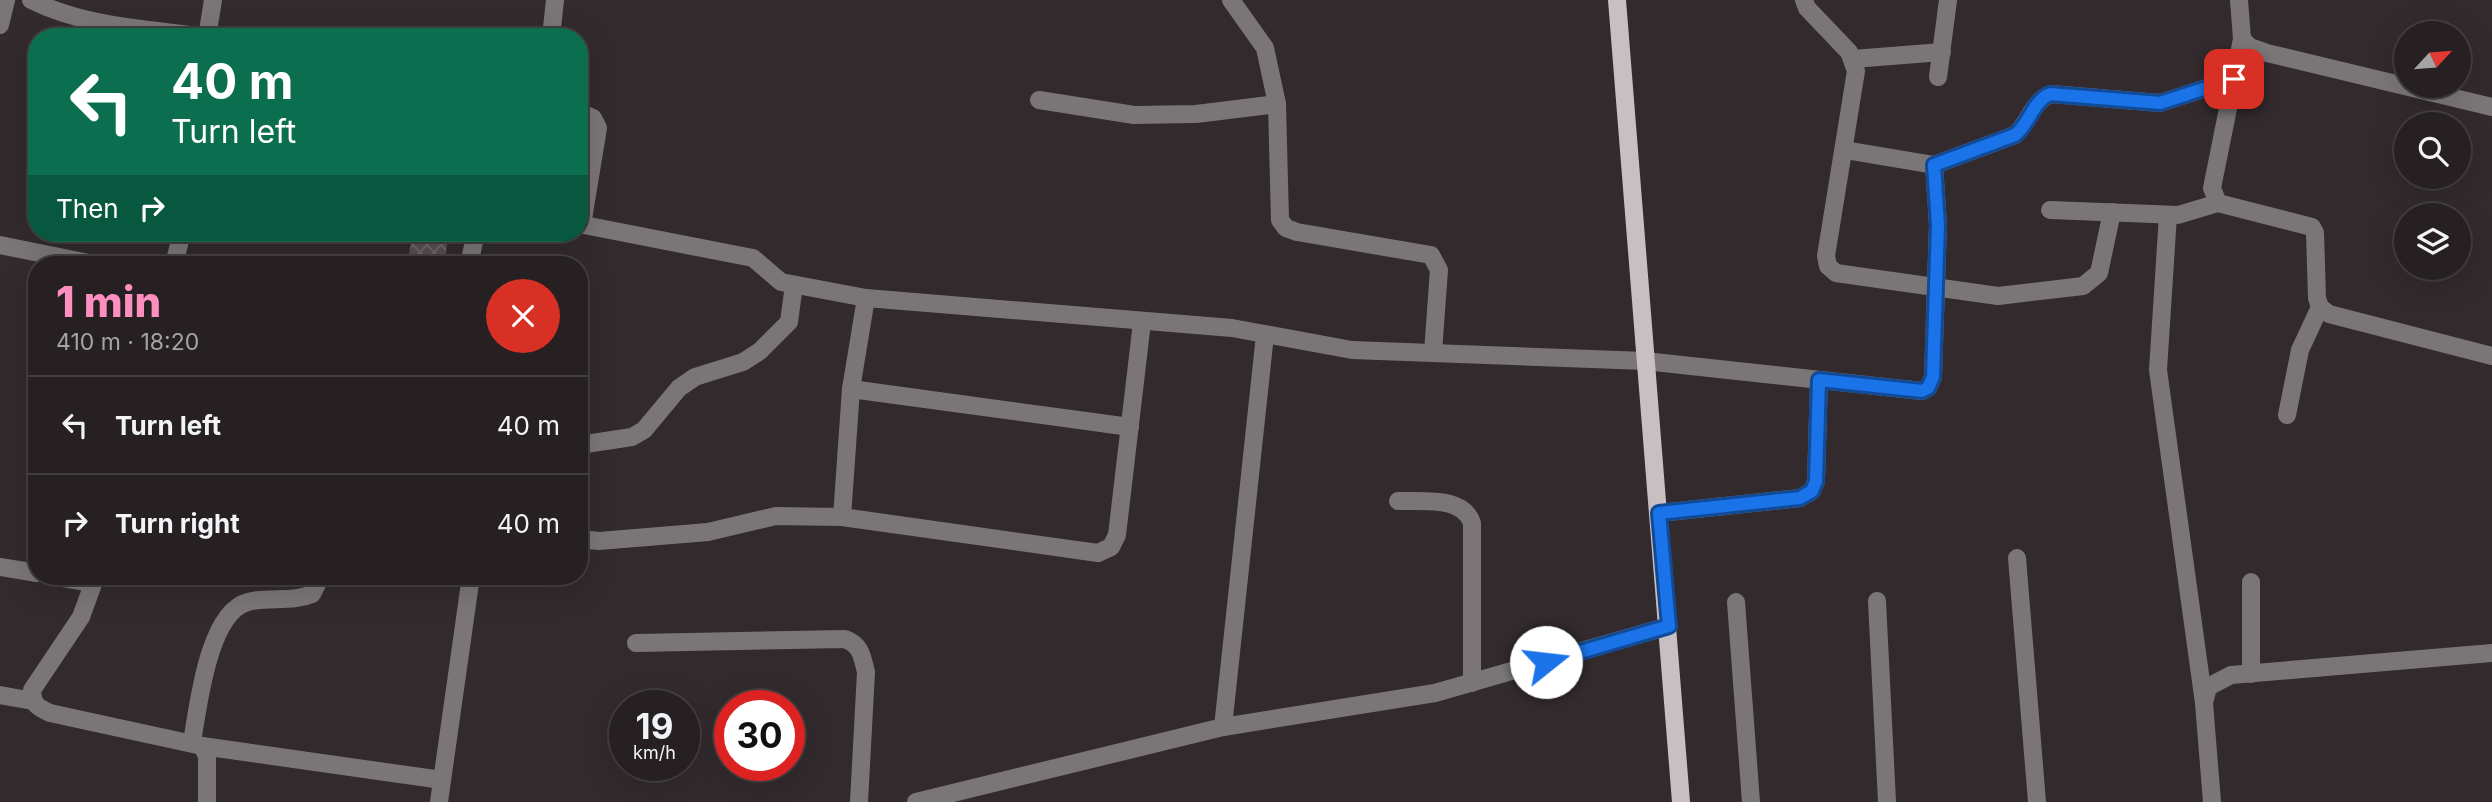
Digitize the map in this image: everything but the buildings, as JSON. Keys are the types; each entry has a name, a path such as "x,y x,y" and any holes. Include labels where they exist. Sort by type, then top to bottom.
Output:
{"main road":[{"path":"1617,0 1681,802"}],"street":[{"path":"0,25 6,0"},
{"path":"32,0 58,13 136,28"},
{"path":"208,28 213,0"},
{"path":"552,28 555,0"},
{"path":"1231,0 1265,48 1277,104 1280,220 1286,228 1297,232 1431,255 1439,270 1433,352"},
{"path":"1804,0 1807,8 1853,59 1856,71 1826,256 1828,266 1836,273 1936,290 1998,296 2083,286 2099,273 2112,212"},
{"path":"1938,77 1948,0"},
{"path":"2218,203 2212,188 2242,39 2239,0"},
{"path":"2242,39 2250,47 2267,53 2492,107"},
{"path":"1853,59 1942,52"},
{"path":"1845,150 1934,165 2015,135 2024,128 2042,97 2050,94 2160,103 2234,79"},
{"path":"1039,100 1134,114 1196,114 1277,104"},
{"path":"588,116 593,118 598,128 588,185"},
{"path":"588,226 753,258 772,277 794,285 866,298 1232,328 1352,350 1645,361 1922,391 1928,388 1933,377 1938,225 1934,165"},
{"path":"2050,210 2168,215 2192,213 2218,203 2312,227 2315,233 2317,298 2320,307 2329,314 2492,356"},
{"path":"2168,215 2158,370 2204,703 2212,802"},
{"path":"0,245 54,256"},
{"path":"588,444 632,438 645,430 687,382 743,362 760,351 789,323 794,285"},
{"path":"842,517 851,389 866,298"},
{"path":"2287,415 2300,350 2320,307"},
{"path":"588,539 708,532 776,516 842,517 1098,553 1111,547 1117,535 1142,322"},
{"path":"1223,727 1265,335"},
{"path":"1659,513 1800,498 1812,491 1816,481 1819,380"},
{"path":"851,389 1130,427"},
{"path":"1398,501 1459,505 1469,514 1472,523 1472,683"},
{"path":"2017,558 2037,802"},
{"path":"0,567 28,572"},
{"path":"2251,582 2251,674"},
{"path":"92,585 80,617 32,690 36,707 50,713 197,744 442,780"},
{"path":"207,802 207,755 197,744 208,655 231,614 248,602 303,598 312,594 316,585"},
{"path":"439,802 470,585"},
{"path":"1877,601 1887,802"},
{"path":"1736,603 1751,802"},
{"path":"916,802 1223,727 1435,694 1669,626"},
{"path":"636,643 845,639 855,643 862,653 866,672 859,802"},
{"path":"2204,703 2208,687 2220,680 2251,674 2492,653"},
{"path":"0,695 33,701"}],"route":[{"path":"1546,662 1669,626 1659,513 1800,498 1812,491 1816,481 1819,380 1922,391 1928,388 1933,377 1938,225 1934,165 2015,135 2024,128 2042,97 2050,94 2160,103 2234,79"}]}
